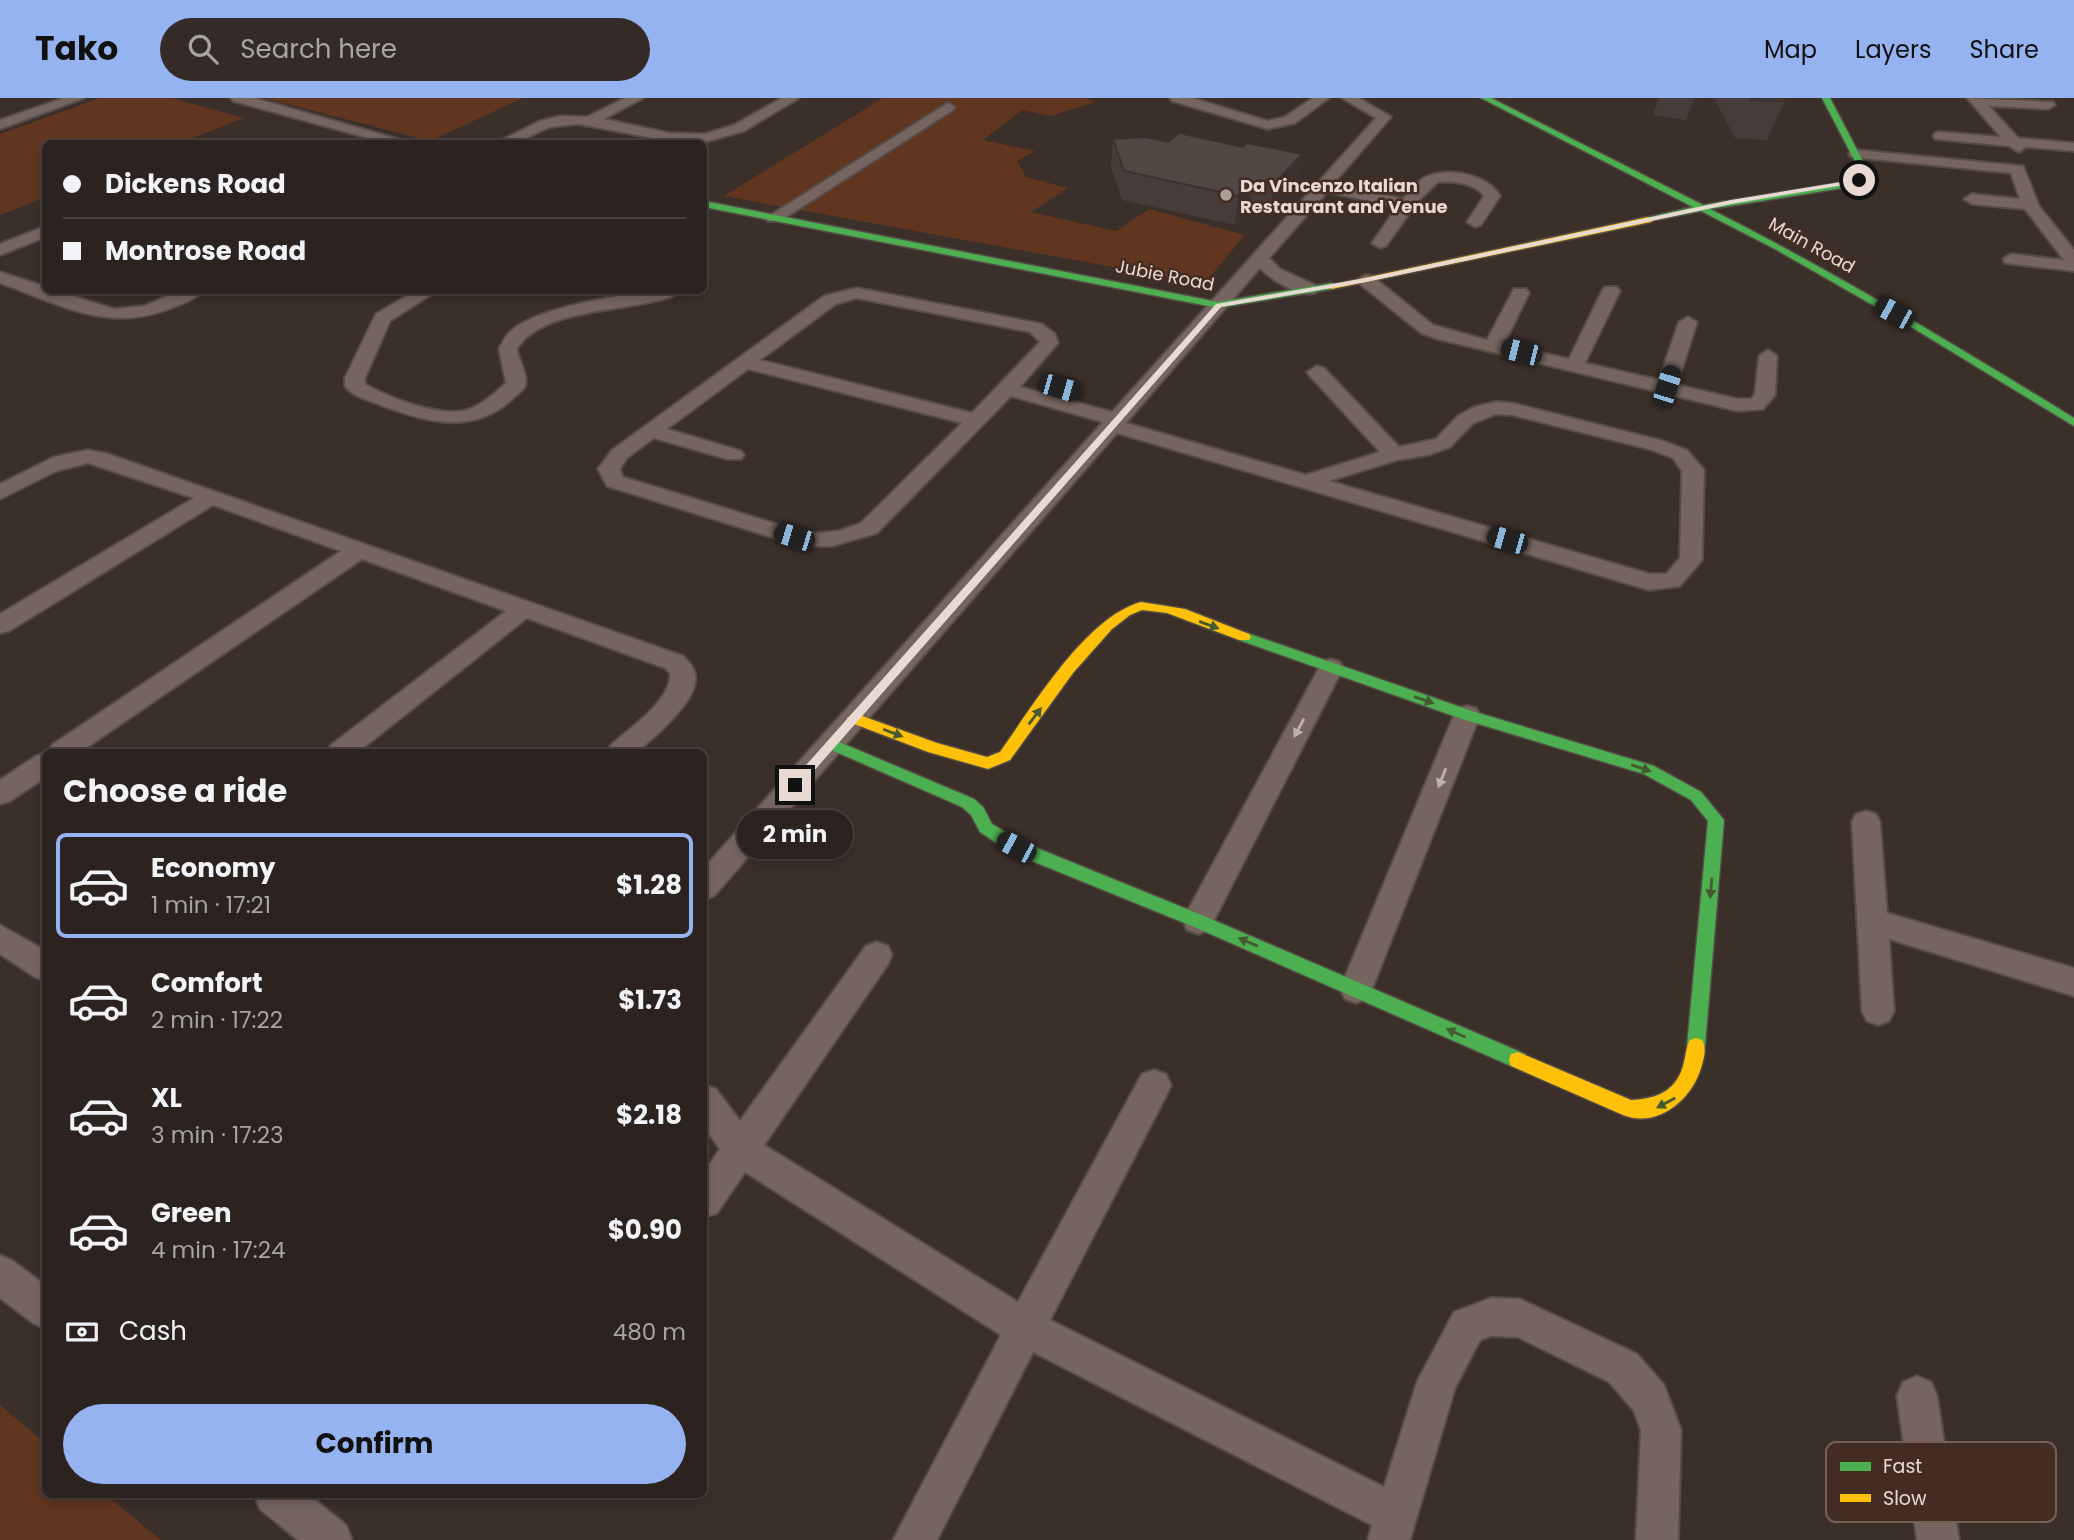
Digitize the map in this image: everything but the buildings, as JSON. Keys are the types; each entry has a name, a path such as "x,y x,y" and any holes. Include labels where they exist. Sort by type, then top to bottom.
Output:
{"street":[{"path":"0,125 77,98"},
{"path":"238,98 393,140"},
{"path":"586,123 636,98"},
{"path":"510,140 551,122 570,120 679,138 705,138 742,126 792,98"},
{"path":"1177,98 1271,125 1290,120 1322,98"},
{"path":"707,885 1384,117 1349,98"},
{"name":"Main Road","path":"1485,98 1778,247 1917,326 2074,423"},
{"path":"1826,98 1856,154 2018,169 2026,162 2027,157 1971,99"},
{"path":"1971,99 2048,105"},
{"path":"774,218 948,107"},
{"path":"1940,136 2074,147"},
{"name":"Jubie Road","path":"707,205 1218,305 1366,280 1701,208 1859,180 1864,173 1856,154"},
{"path":"1621,168 1629,189"},
{"path":"2018,169 2019,184 2031,205 2074,263"},
{"path":"1380,243 1429,181 1446,177 1484,186 1492,197 1475,222"},
{"path":"1322,186 1409,205"},
{"path":"1778,247 1773,218 1780,201 1791,192"},
{"path":"1972,199 2031,205"},
{"path":"1508,248 1601,219 1611,213"},
{"path":"0,250 42,233"},
{"path":"1260,258 1274,273 1309,289"},
{"path":"2011,259 2074,263"},
{"path":"0,276 42,291"},
{"path":"1366,280 1427,329 1444,335 1738,405 1756,405 1765,395 1768,356"},
{"path":"1575,365 1611,291"},
{"path":"857,293 1041,330 1049,338 1049,343 1013,382 869,528 852,536 830,541 808,541 615,481 609,469 613,460 650,430 830,300 857,293"},
{"path":"1494,345 1520,293"},
{"path":"49,294 101,313 130,316 156,309 188,294"},
{"path":"423,294 382,317 355,379 355,386 372,395 448,419 477,415 516,386 516,372 508,354 509,345 529,326 572,312 663,294"},
{"path":"1667,386 1688,322"},
{"path":"744,362 975,420"},
{"path":"1317,372 1394,454"},
{"path":"1013,382 1308,481 1649,582 1672,581 1691,560 1693,470 1685,459 1670,449 1512,409 1480,411 1465,420 1443,443 1428,449 1394,454 1308,481"},
{"path":"650,430 734,455"},
{"path":"0,493 47,468 94,456 674,662 683,673 683,683 677,698 623,749"},
{"path":"0,625 211,497"},
{"path":"65,749 359,550"},
{"path":"832,744 968,803 977,811 986,828 1016,847 1198,921 1630,1109 1648,1111 1670,1104 1684,1090 1694,1067 1717,820 1696,796 1649,770 1468,715 1175,612 1148,606 1132,607 1107,622 1005,756 988,763 933,748 854,718"},
{"path":"344,749 524,609"},
{"path":"1198,921 1331,668"},
{"path":"1356,989 1468,715"},
{"path":"0,794 42,766"},
{"path":"1866,822 1878,1011"},
{"path":"1874,922 2074,982"},
{"path":"0,938 42,965"},
{"path":"707,1197 877,955"},
{"path":"914,1540 1154,1085"},
{"path":"707,1104 740,1149 1025,1328 1392,1527 1437,1382 1466,1325 1491,1317 1520,1318 1623,1368 1650,1399 1661,1430 1657,1540"},
{"path":"0,1274 42,1308"},
{"path":"1917,1396 1924,1442"},
{"path":"280,1498 331,1540"},
{"path":"1935,1522 1938,1540"}],"shaded area":[{"path":"100,98 171,98 244,118 188,140 42,140 42,198 0,215 0,134"},
{"path":"264,98 523,98 432,140"},
{"path":"883,98 1084,98 1095,102 1051,116 1022,110 983,140 1035,151 1017,161 1026,177 1068,188 1031,212 1116,231 1149,209 1245,235 1208,279 1190,281 724,196"},
{"path":"0,1405 42,1440 42,1498 110,1498 161,1540 0,1540"}],"traffic: fast":[{"path":"1485,98 1778,247 1917,326 2074,423"},
{"path":"1648,220 1731,202 1855,183 1863,176 1863,169 1826,98"},
{"path":"707,205 1218,305 1332,286"},
{"path":"1244,637 1467,715 1649,770 1696,796 1716,820 1696,1046"},
{"path":"832,744 968,803 977,811 986,828 1016,847 1198,921 1518,1060"}],"traffic: slow":[{"path":"1332,286 1648,220"},
{"path":"854,718 933,748 988,763 1005,756 1068,670 1107,626 1125,611 1141,606 1167,609 1244,637"},
{"path":"1518,1060 1630,1109 1645,1108 1669,1101 1678,1094 1690,1074 1696,1046"}],"place":[{"name":"Da Vincenzo Italian Restaurant and Venue","path":"1226,195"}],"route":[{"path":"795,785 1218,305 1366,280 1731,202 1854,183 1859,180"}]}
